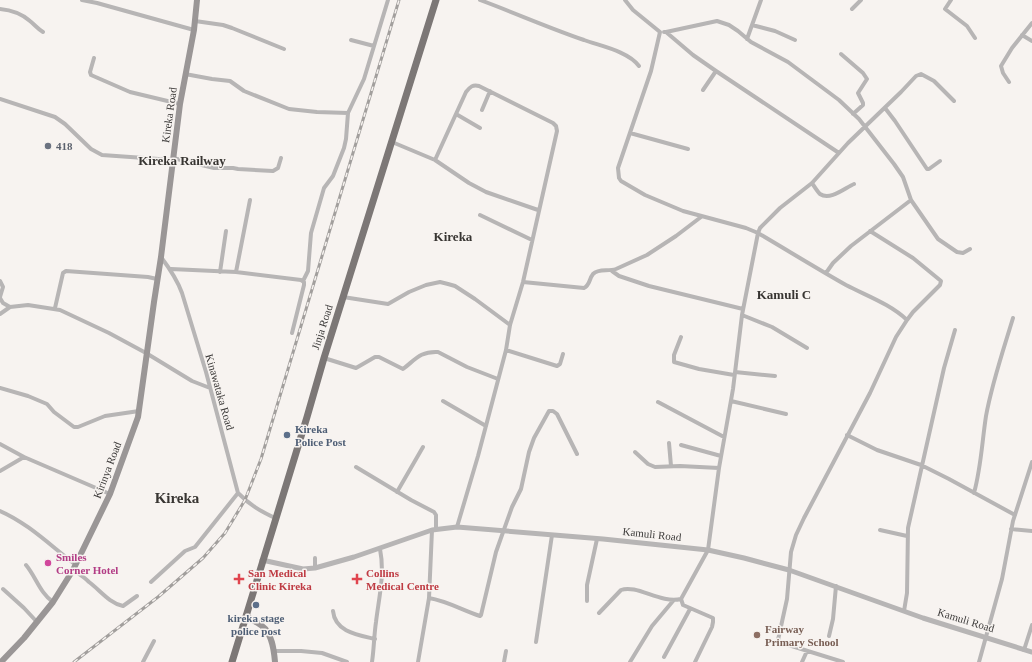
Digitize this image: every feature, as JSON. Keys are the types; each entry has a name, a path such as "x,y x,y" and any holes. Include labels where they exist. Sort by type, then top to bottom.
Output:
{"highway":[{"name":"Jinja Road","path":"232,662 324,358 436,0"}],"main road":[{"name":"Kireka Road","path":"161,257 180,104 198,0"},
{"name":"Kirinya Road","path":"2,662 24,638 53,602 75,568 110,494 139,411 146,353 161,257"},
{"path":"246,615 251,620 261,625 269,634 275,662"}],"street":[{"path":"82,0 194,30"},
{"path":"292,334 304,284 303,281 308,271 312,233 324,188 332,176 344,148 348,113 364,80 388,0"},
{"path":"480,0 584,41 615,50 632,58 639,66"},
{"path":"625,0 633,10 660,32 716,21 738,31 747,39 798,69 830,93 865,127 903,177 912,200 938,239 957,252 962,253 970,249"},
{"path":"747,39 761,0"},
{"path":"852,9 861,0"},
{"path":"951,0 945,9 967,26 975,38"},
{"path":"0,9 16,13 29,20 43,32"},
{"path":"195,21 223,25 284,49"},
{"path":"1009,82 1003,73 1001,66 1032,23"},
{"path":"752,25 775,31 795,40"},
{"path":"660,32 651,71 618,168 619,178 621,181 645,195 666,204 701,217 746,228 758,233 860,293 884,303 907,320"},
{"path":"666,32 693,55 839,153"},
{"path":"1022,35 1032,41"},
{"path":"351,40 374,46"},
{"path":"841,54 867,78 858,93 863,105 853,114"},
{"path":"94,58 90,72 93,76 130,92 180,104"},
{"path":"703,90 716,71"},
{"path":"185,74 212,80 230,81 244,91 289,109 348,113"},
{"path":"599,613 621,590 625,588 673,601 681,599 708,550 719,468 735,374 742,315 760,228 780,208 812,183 848,143 919,74 924,75 934,81 954,101"},
{"path":"434,160 470,87 476,85 553,122 556,126 557,131 523,282 510,325 506,350 486,426 457,528"},
{"path":"482,110 490,91"},
{"path":"0,99 55,117 66,124 91,149 102,155 173,159 215,168 273,171 278,168 281,158"},
{"path":"885,108 903,132 927,169 940,161"},
{"path":"456,114 480,128"},
{"path":"630,133 688,149"},
{"path":"392,142 434,160 476,188 538,210"},
{"path":"812,183 820,194 825,196 832,195 854,184"},
{"path":"236,272 250,200"},
{"path":"826,273 844,253 870,231 912,200"},
{"path":"480,215 532,240"},
{"path":"523,282 584,288 588,285 594,273 602,270 612,270 647,255 701,217"},
{"path":"220,272 226,231"},
{"path":"843,662 782,643 778,640 787,599 791,552 796,535 879,375 896,337 907,320 940,285 941,281 913,258 870,231"},
{"name":"Kinawataka Road","path":"161,257 171,269 178,281 182,293 210,388 238,493"},
{"path":"171,269 236,272 303,281"},
{"path":"612,270 619,276 649,286 743,309"},
{"path":"55,308 65,271 157,278"},
{"path":"0,281 3,287 0,298 10,307"},
{"path":"343,297 388,304 409,292 426,285 440,282 455,286 510,325"},
{"path":"0,314 10,307 28,304 55,308 109,333 146,353 192,381 210,388"},
{"path":"742,315 772,327 807,348"},
{"path":"974,493 979,477 986,417 990,398 1013,318"},
{"path":"904,611 907,593 907,536 911,513 955,330"},
{"path":"681,337 674,355 674,362 699,369 735,374 775,376"},
{"path":"506,350 557,366 560,364 563,354"},
{"path":"324,358 356,368 373,357 379,357 403,369 412,360 422,355 438,352 467,367 498,379"},
{"path":"0,388 28,396 47,404 54,412 74,427 105,416 139,411"},
{"path":"443,401 486,426"},
{"path":"731,401 786,414"},
{"path":"658,402 724,437"},
{"path":"429,598 445,602 481,616 496,552 512,507 522,486 529,452 534,438 549,411 553,411 557,414 577,454"},
{"path":"848,435 877,450 922,465 1015,515"},
{"path":"669,443 671,466"},
{"path":"0,444 24,457 110,494"},
{"path":"681,445 721,456"},
{"path":"397,492 423,447"},
{"path":"635,452 651,466 655,467 671,466 719,468"},
{"path":"0,471 24,457"},
{"path":"979,662 1002,579 1015,515 1032,462"},
{"path":"356,467 434,512 436,515 429,598 418,662"},
{"path":"151,582 185,551 195,547 238,493 260,512 275,518"},
{"path":"0,511 8,514 25,527 75,568 108,599 117,605 123,606 137,596"},
{"name":"Kamuli Road","path":"262,560 303,568 315,568 380,549 434,530 457,528 552,535 708,550 789,570 904,611 1032,652"},
{"path":"1012,529 1032,531"},
{"path":"880,530 907,536"},
{"path":"536,642 552,535"},
{"path":"586,601 587,585 597,539"},
{"path":"372,662 375,624 383,569 380,549"},
{"path":"315,558 315,568"},
{"path":"26,565 34,574 44,594 53,602"},
{"path":"829,636 833,619 836,586"},
{"path":"3,589 37,622"},
{"path":"681,599 683,605 713,618 713,622 694,662"},
{"path":"630,662 652,626 673,601"},
{"path":"664,657 690,608"},
{"path":"333,611 336,620 345,630 350,633 375,639"},
{"path":"1024,650 1032,625"},
{"path":"143,662 154,641"},
{"path":"274,652 301,651 322,653 347,662"},
{"path":"504,662 506,651"},
{"path":"802,662 807,651"}],"railway":[{"path":"74,662 158,597 203,558 225,533 245,500 261,459 399,0"}],"place":[{"name":"418","path":"48,146"},
{"name":"Kireka Police Post","path":"287,435"},
{"name":"Smiles Corner Hotel","path":"48,563"},
{"name":"San Medical Clinic Kireka","path":"239,579"},
{"name":"Collins Medical Centre","path":"357,579"},
{"name":"kireka stage police post","path":"256,605"},
{"name":"Fairway Primary School","path":"757,635"}],"district":[{"name":"Kireka Railway","path":"182,160"},
{"name":"Kireka","path":"453,236"},
{"name":"Kamuli C","path":"784,294"},
{"name":"Kireka","path":"177,498"}]}
